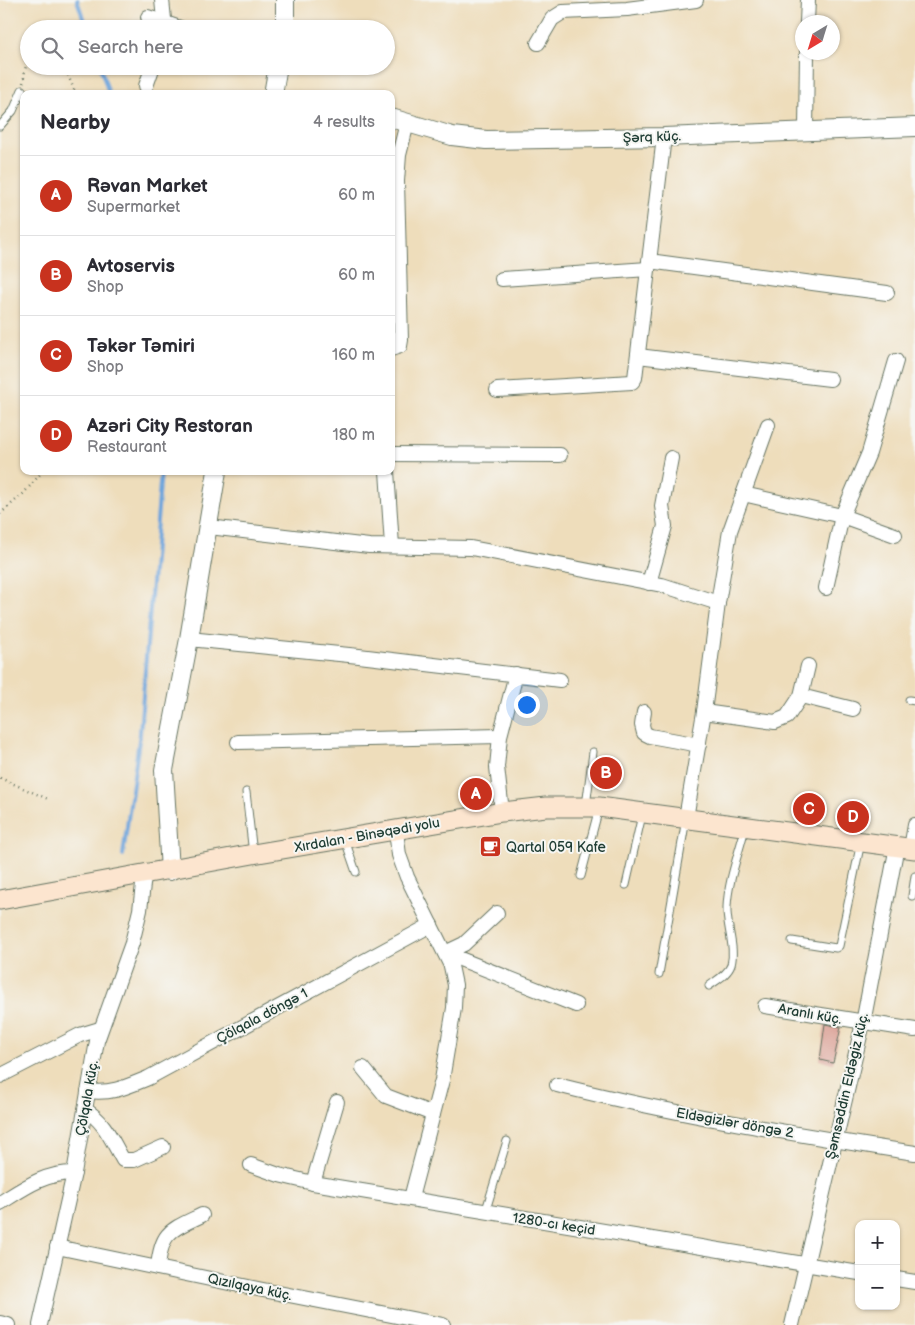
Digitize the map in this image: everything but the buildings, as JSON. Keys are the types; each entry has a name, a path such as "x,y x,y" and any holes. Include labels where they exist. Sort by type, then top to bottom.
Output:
{"main road":[{"name":"Xırdalan - Binəqədi yolu","path":"0,900 144,876 253,854 502,812 546,807 592,807 642,812 908,848"}],"street":[{"path":"162,0 164,20"},
{"path":"285,0 285,20"},
{"path":"538,43 552,19 563,12 627,9 668,1 696,0"},
{"path":"808,0 808,15"},
{"path":"148,17 154,20"},
{"path":"806,131 807,60"},
{"path":"146,86 150,75"},
{"path":"274,90 276,75"},
{"path":"395,347 400,346 401,340 397,181 399,120"},
{"name":"Şərq küç.","path":"399,120 452,136 486,140 664,137 915,127"},
{"path":"497,390 627,384 635,378 664,137"},
{"path":"502,279 648,265 887,293"},
{"path":"638,356 830,379"},
{"path":"826,588 842,516 869,453 896,361"},
{"path":"686,818 699,745 718,603 730,531 768,425"},
{"path":"395,454 560,455"},
{"path":"649,583 665,526 662,506 671,458"},
{"path":"170,871 164,770 190,639 217,475"},
{"path":"387,475 392,546"},
{"path":"743,494 842,516 895,535"},
{"path":"209,527 392,546 471,548 672,587 718,603"},
{"path":"190,639 560,680"},
{"path":"704,712 775,722 787,716 801,696 808,666"},
{"path":"502,812 497,767 500,736 516,674"},
{"path":"801,696 853,709"},
{"path":"644,712 642,725 644,733 650,736 699,745"},
{"path":"238,742 500,736"},
{"name":"Şəmsəddin Eldəgiz küç.","path":"792,1325 887,906 915,824"},
{"path":"396,831 399,855 407,877 445,952 451,966 455,985 454,1008 442,1080 411,1198"},
{"name":"Çölqala küç.","path":"40,1325 74,1173 100,1029 128,959 140,910 144,876"},
{"path":"445,952 464,944 497,914"},
{"name":"Çölqala döngə 1","path":"88,1091 111,1092 148,1078 432,925"},
{"path":"445,952 576,1005"},
{"name":"Aranlı küç.","path":"765,1006 915,1030"},
{"path":"0,1076 80,1035 100,1029"},
{"path":"362,1068 386,1096 433,1114"},
{"name":"Eldəgizlər döngə 2","path":"557,1085 703,1118 915,1153"},
{"path":"313,1183 336,1102"},
{"path":"85,1110 94,1115 102,1124 123,1160 134,1160 163,1147"},
{"name":"1280-cı keçid","path":"251,1165 279,1175 313,1183 411,1198 485,1213 855,1272"},
{"path":"0,1203 39,1179 60,1173 74,1173"},
{"path":"158,1268 160,1246 165,1237 177,1227 202,1215"},
{"name":"Qızılqaya küç.","path":"57,1247 443,1325"},
{"path":"900,1280 915,1282"},
{"path":"0,1324 8,1325"}],"lane":[{"path":"0,126 13,111 20,95"},
{"path":"581,876 592,807 593,752"},
{"path":"246,792 253,854"},
{"path":"626,885 642,812"},
{"path":"660,974 686,818"},
{"path":"709,986 725,974 730,966 733,955 727,919 727,904 745,825"},
{"path":"345,839 356,872"},
{"path":"792,941 836,948 839,946 861,841"},
{"path":"912,896 915,876"},
{"path":"485,1213 507,1141"}],"path":[{"path":"22,90 24,75"},
{"path":"68,75 74,90"},
{"path":"0,514 23,494 40,475"},
{"path":"0,778 48,799"}],"waterway":[{"path":"77,0 84,20"},
{"path":"103,75 108,90"},
{"path":"123,855 140,733 161,475"}],"place":[{"name":"Avtoservis","path":"606,773"},
{"name":"Rəvan Market","path":"476,794"},
{"name":"Təkər Təmiri","path":"809,809"},
{"name":"Azəri City Restoran","path":"853,817"},
{"name":"Qartal 059 Kafe","path":"490,847"}]}
